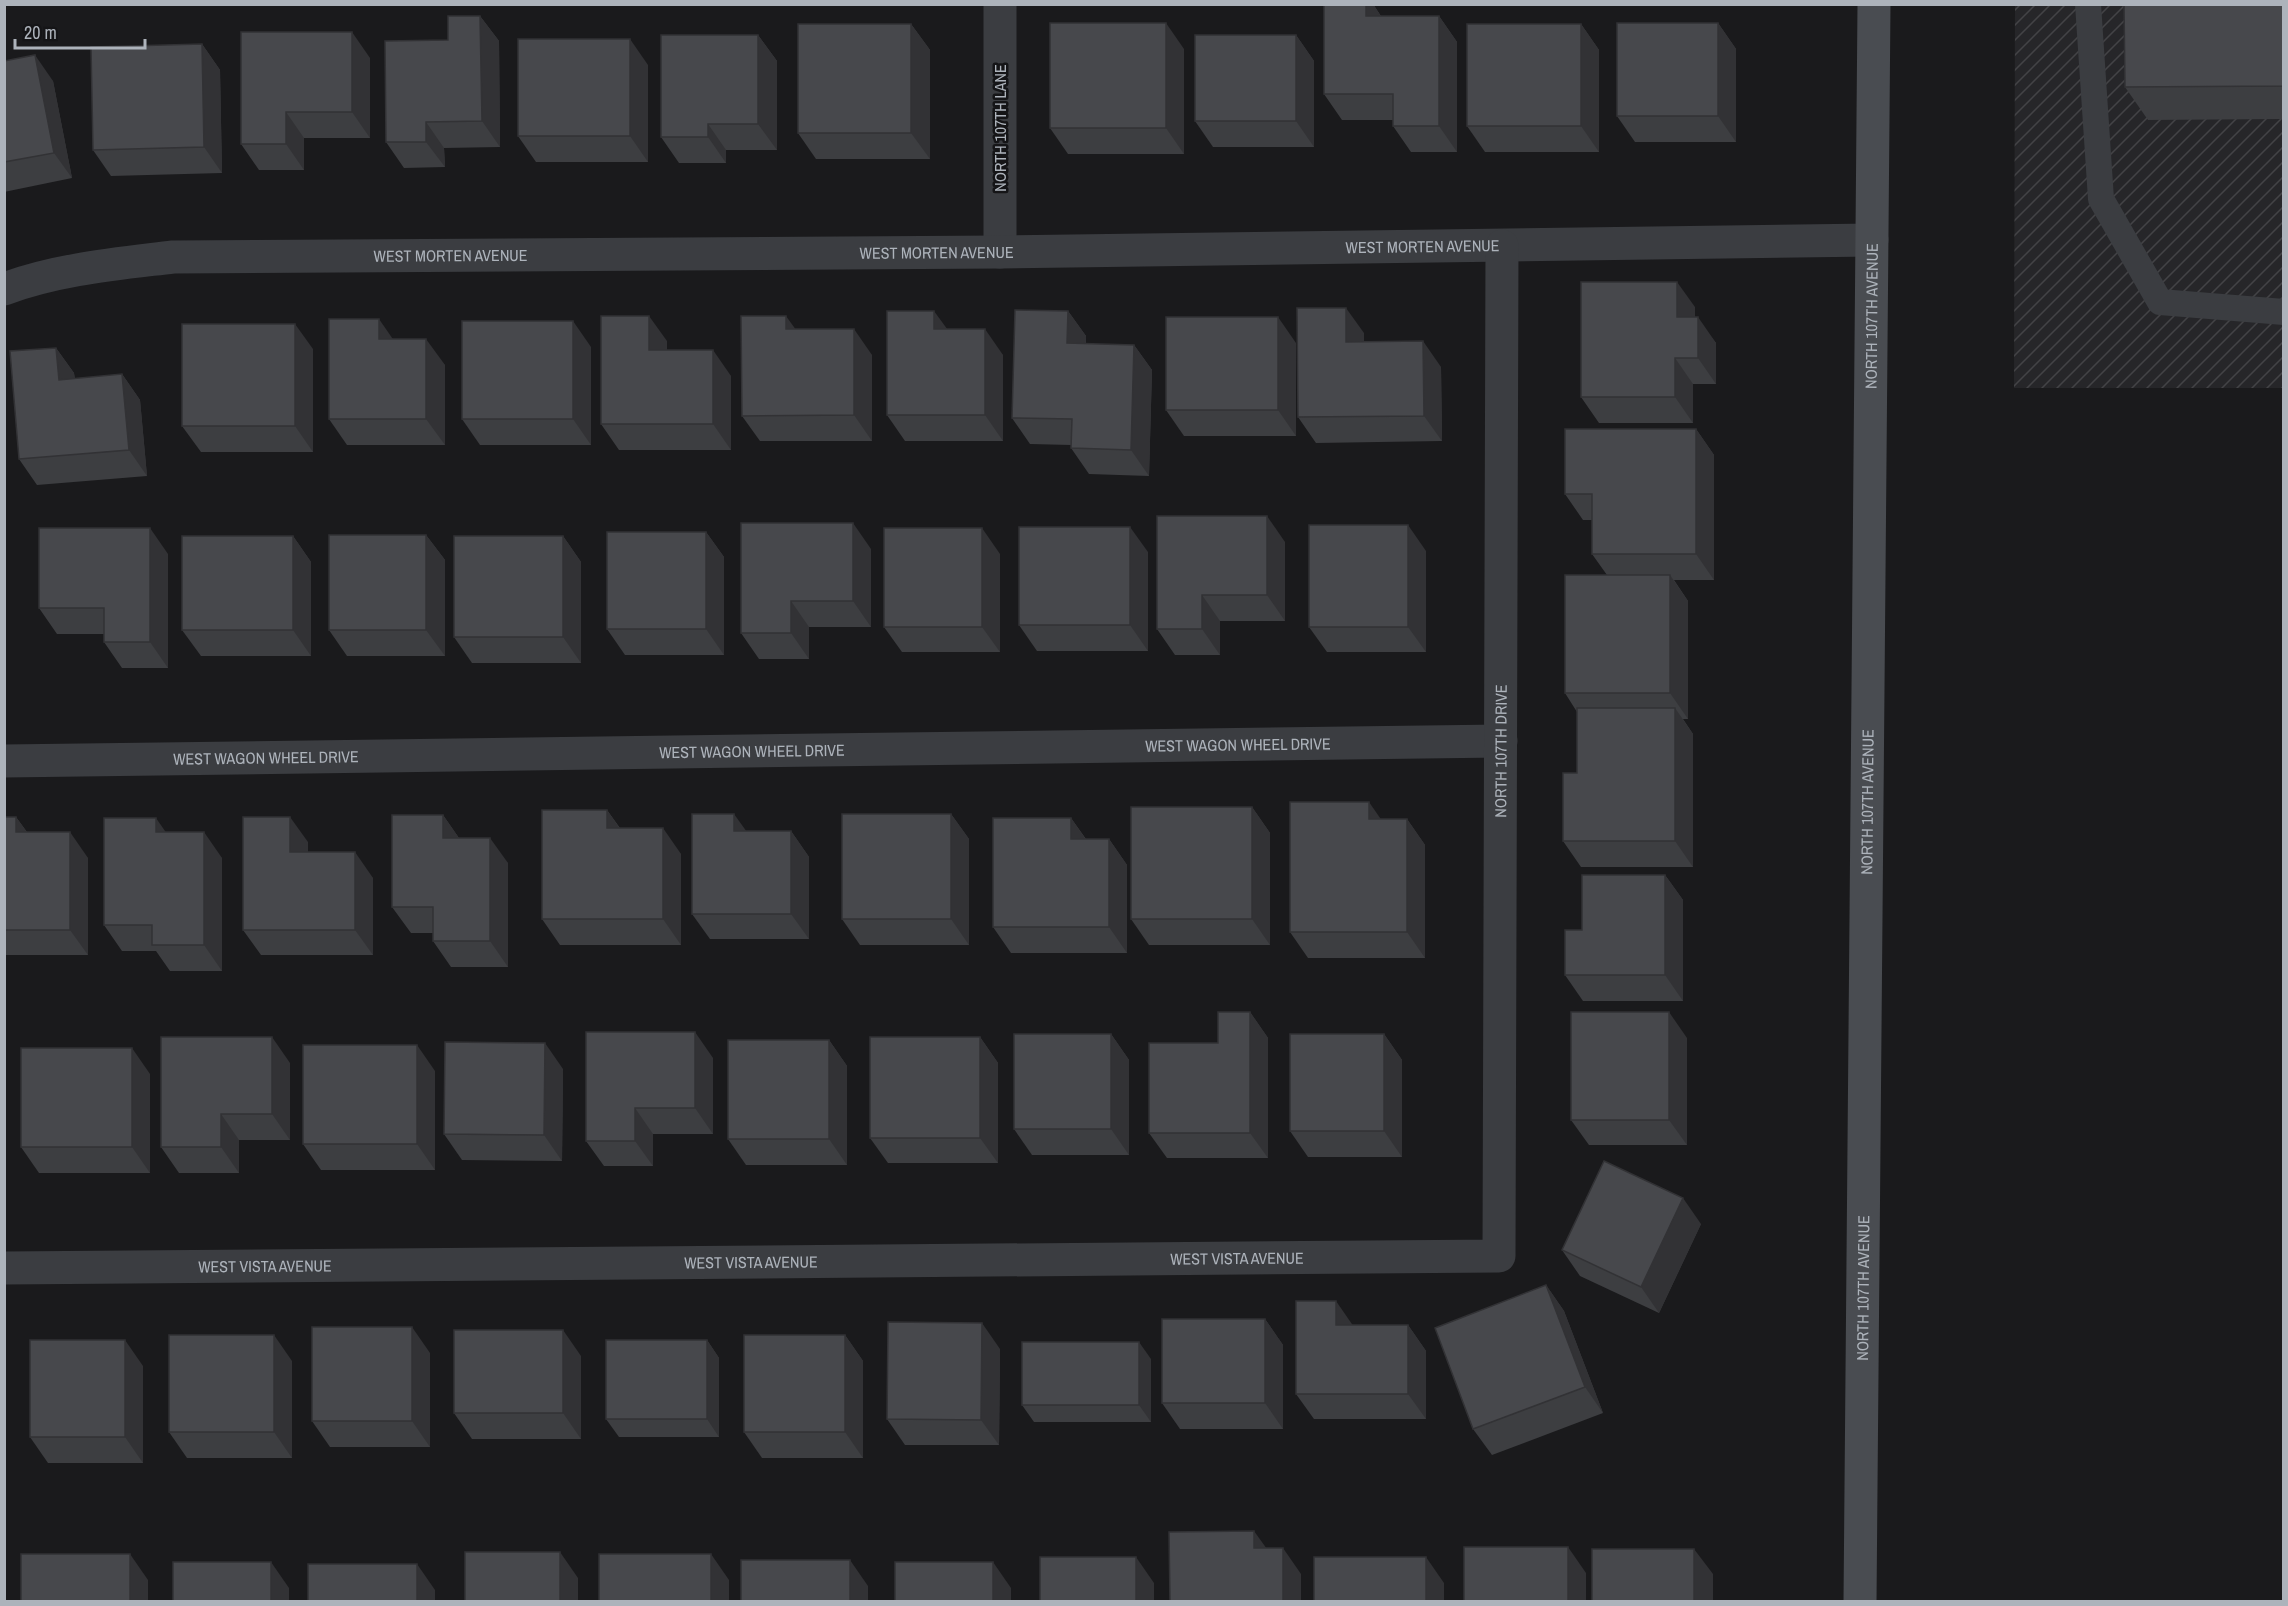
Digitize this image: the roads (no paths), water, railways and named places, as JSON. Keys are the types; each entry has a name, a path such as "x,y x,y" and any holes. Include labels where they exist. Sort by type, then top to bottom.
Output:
{"street":[{"name":"NORTH 107TH LANE","path":"1000,4 1000,252"},
{"name":"NORTH 107TH AVENUE","path":"1860,1602 1874,4"},
{"name":"WEST MORTEN AVENUE","path":"4,289 28,280 73,270 173,257 1000,252 1872,240"},
{"name":"NORTH 107TH DRIVE","path":"1499,1256 1503,246"},
{"name":"WEST WAGON WHEEL DRIVE","path":"4,761 1501,741"},
{"name":"WEST VISTA AVENUE","path":"4,1268 1499,1256"}],"lane":[{"path":"2088,4 2101,199 2160,302 2283,312"}]}
